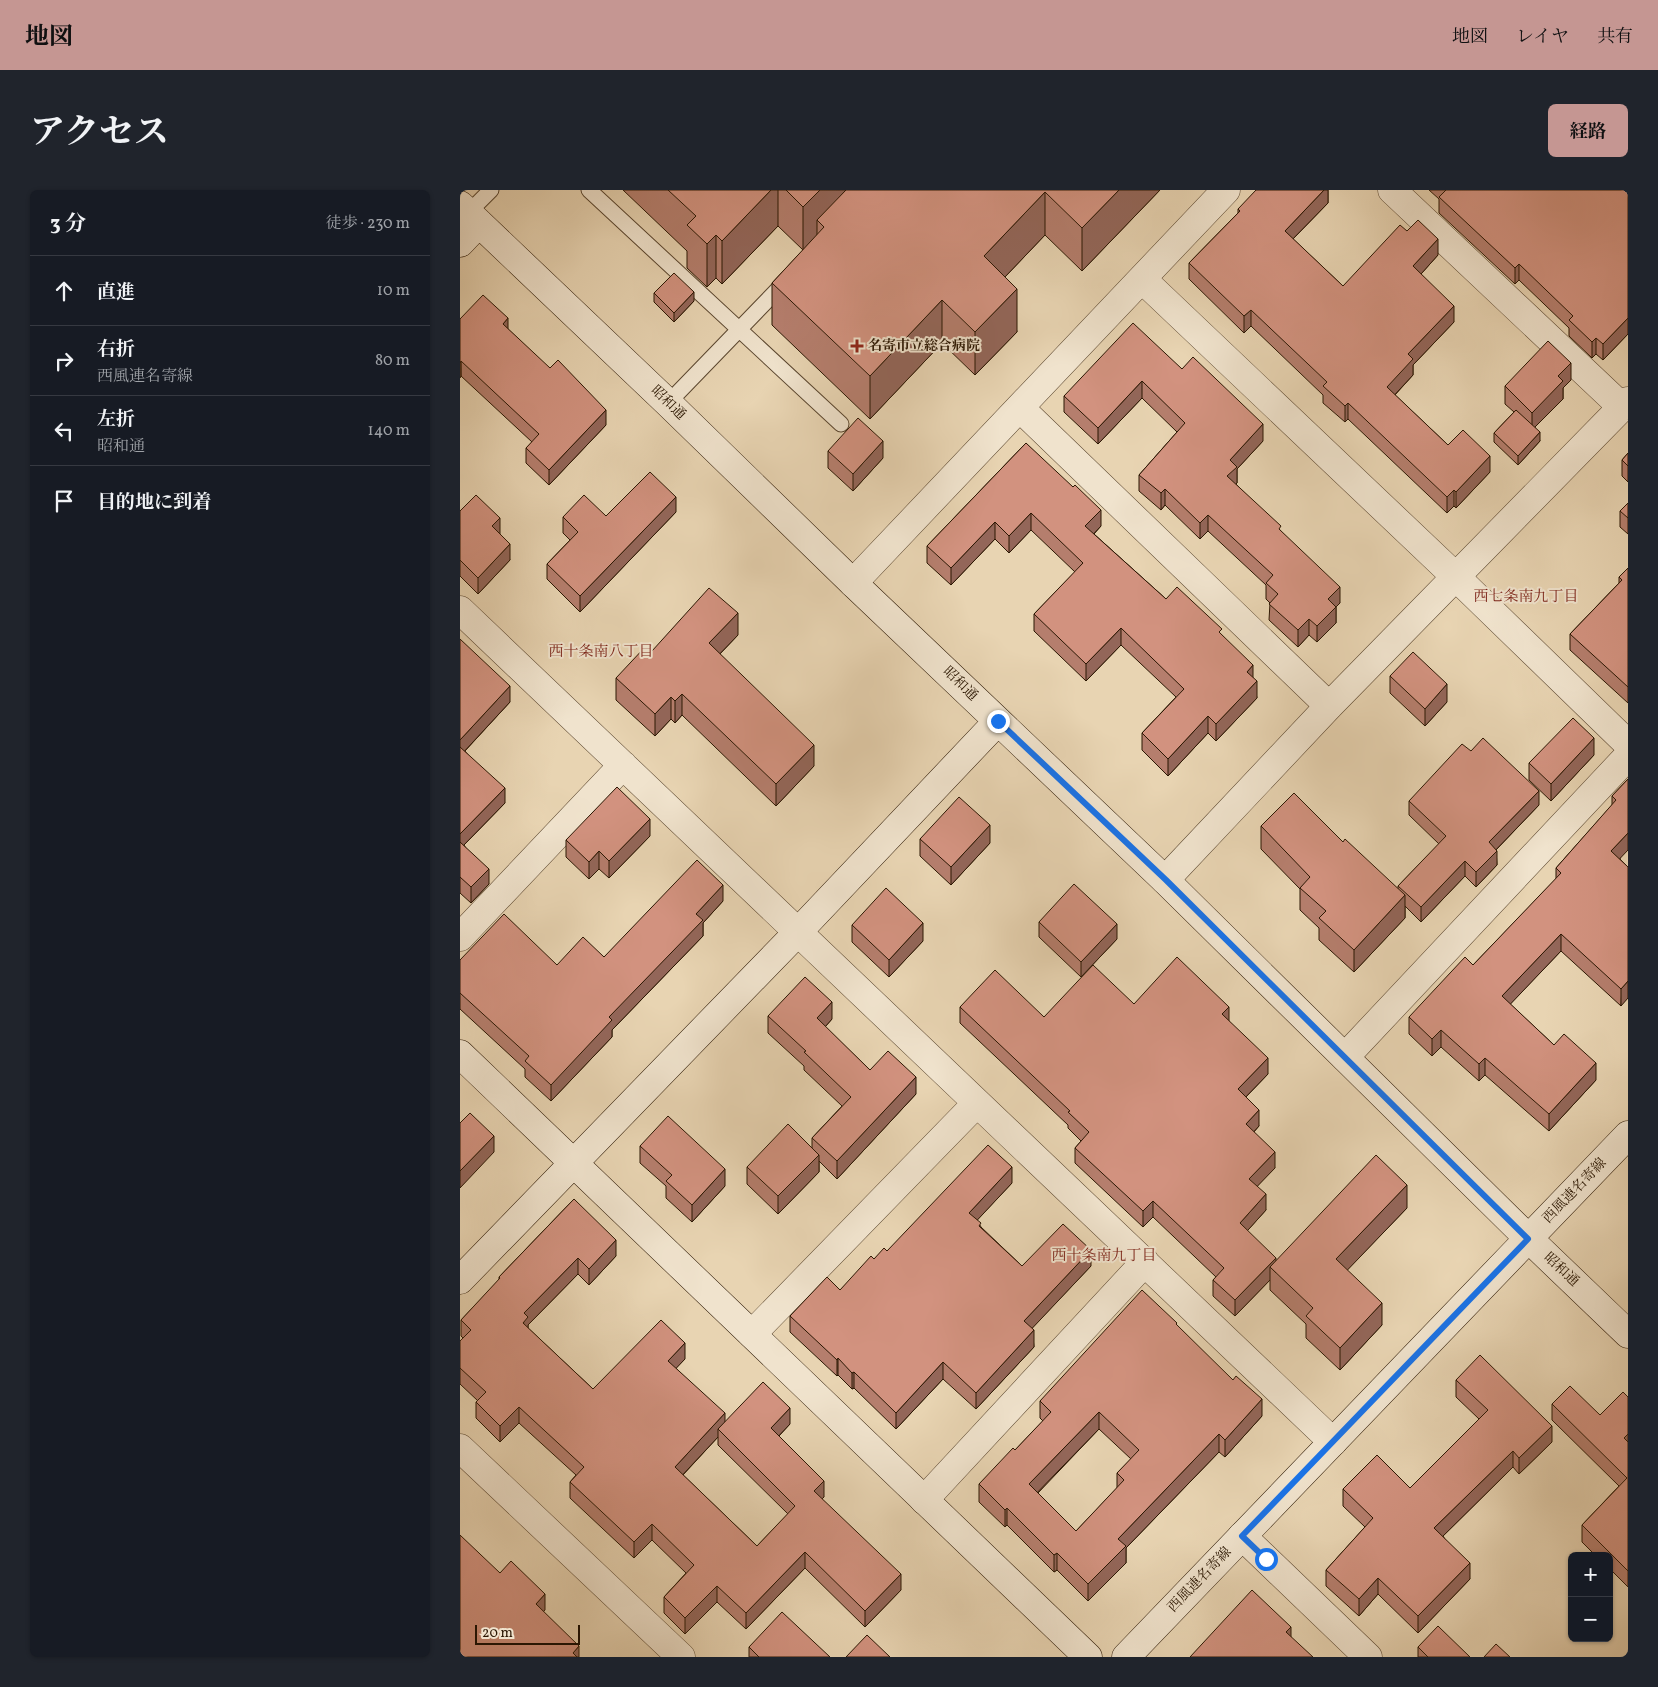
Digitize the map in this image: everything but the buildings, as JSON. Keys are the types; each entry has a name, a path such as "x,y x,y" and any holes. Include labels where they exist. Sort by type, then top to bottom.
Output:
{"street":[{"path":"853,583 1226,190"},
{"path":"1166,880 1329,706 1625,404 1392,190"},
{"path":"460,243 469,214"},
{"name":"昭和通","path":"469,214 668,403 853,583 1166,880 1528,1239 1628,1334"},
{"path":"1142,279 1456,577 1628,744"},
{"path":"1020,408 1329,706"},
{"path":"462,614 623,764 1334,1442"},
{"path":"460,1280 798,932 998,721"},
{"path":"1345,1057 1628,756"},
{"path":"460,937 623,764"},
{"path":"460,1054 1088,1657"},
{"path":"752,1334 977,1102"},
{"name":"西風連名寄線","path":"1126,1657 1628,1135"},
{"path":"924,1500 1145,1262"},
{"path":"460,1448 681,1657"},
{"path":"1242,1536 1368,1657"}],"lane":[{"path":"469,214 491,190"},
{"path":"590,190 841,424"},
{"path":"668,403 793,274"}],"place":[{"name":"名寄市立総合病院","path":"857,346"}],"district":[{"name":"西七条南九丁目","path":"1526,597"},
{"name":"西十条南八丁目","path":"601,652"},
{"name":"西十条南九丁目","path":"1104,1256"}],"route":[{"path":"998,721 1166,880 1528,1239 1242,1536 1266,1559"}]}
